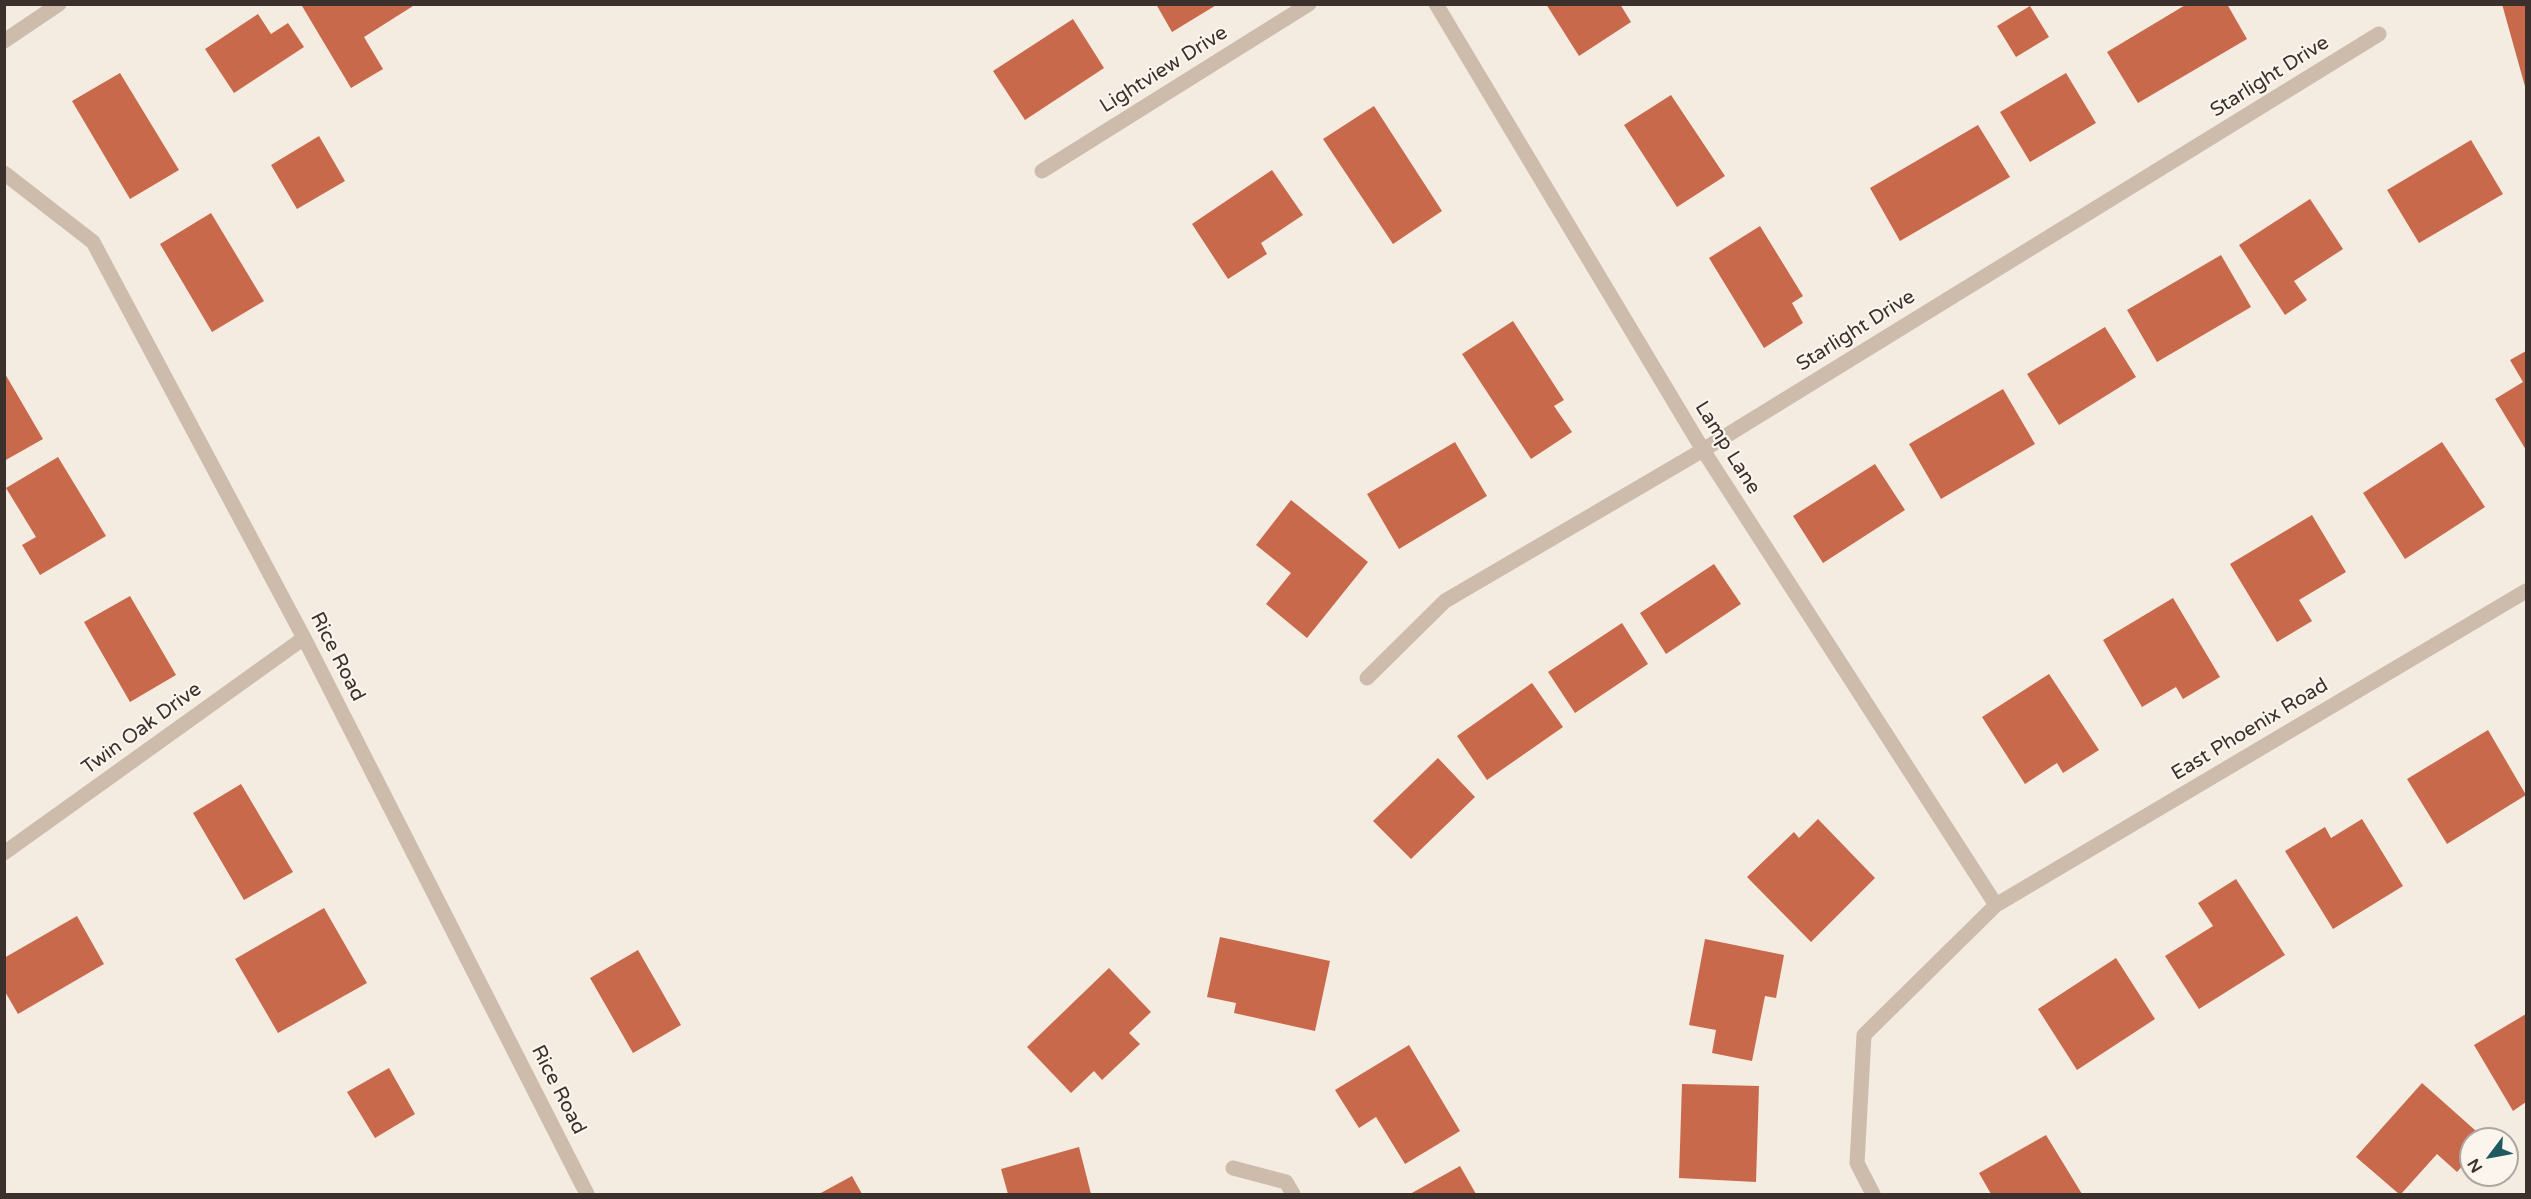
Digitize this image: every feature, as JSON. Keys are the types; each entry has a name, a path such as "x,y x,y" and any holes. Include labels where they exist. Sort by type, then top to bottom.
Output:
{"street":[{"path":"4,41 59,4"},
{"name":"Lightview Drive","path":"1042,171 1309,4"},
{"name":"Lamp Lane","path":"1436,4 1703,450 1996,905"},
{"name":"Starlight Drive","path":"1367,678 1445,600 1703,450 2379,34"},
{"name":"Rice Road","path":"4,173 93,242 304,638 587,1194"},
{"name":"East Phoenix Road","path":"1873,1194 1857,1163 1864,1035 1996,905 2526,591"},
{"name":"Twin Oak Drive","path":"4,853 304,638"},
{"path":"1233,1168 1286,1182 1293,1194"}],"building":[{"path":"305,4 412,4 413,6 364,37 383,69 351,88 302,6"},
{"path":"1156,4 1218,4 1172,32"},
{"path":"1546,4 1620,4 1631,22 1579,56"},
{"path":"2187,4 2227,4 2247,39 2138,103 2107,52"},
{"path":"2502,4 2526,4 2526,90"},
{"path":"2030,6 2049,37 2016,57 1997,26"},
{"path":"258,14 271,34 288,23 304,47 234,93 205,49"},
{"path":"1073,19 1104,68 1025,120 993,71"},
{"path":"120,73 179,170 130,199 72,101"},
{"path":"2066,73 2096,123 2030,162 2000,112"},
{"path":"1671,95 1725,176 1677,207 1624,125"},
{"path":"1374,106 1442,211 1393,244 1323,139"},
{"path":"1978,125 2010,177 1900,241 1870,188"},
{"path":"319,136 345,181 297,209 271,165"},
{"path":"2471,140 2503,194 2419,243 2387,190"},
{"path":"1272,170 1303,215 1261,243 1267,254 1228,279 1192,224"},
{"path":"2310,199 2343,249 2294,281 2307,300 2285,315 2239,245"},
{"path":"211,213 264,301 212,332 160,244"},
{"path":"1760,226 1803,296 1792,303 1803,323 1764,348 1709,258"},
{"path":"2221,255 2251,307 2157,362 2127,310"},
{"path":"1513,321 1564,400 1554,406 1572,432 1531,459 1462,354"},
{"path":"2105,327 2136,377 2059,425 2027,374"},
{"path":"2526,351 2526,450 2495,399 2523,382 2510,360"},
{"path":"4,372 43,439 4,461"},
{"path":"2003,389 2035,444 1941,499 1909,444"},
{"path":"1455,442 1487,496 1399,549 1367,494"},
{"path":"2442,442 2485,507 2405,559 2363,493"},
{"path":"58,457 106,536 40,575 22,545 36,537 6,488"},
{"path":"1875,464 1905,510 1823,563 1793,516"},
{"path":"1291,500 1368,562 1307,638 1266,604 1291,573 1256,545"},
{"path":"2312,515 2346,572 2299,600 2312,621 2277,642 2230,564"},
{"path":"1714,564 1741,604 1666,654 1640,613"},
{"path":"130,596 176,675 130,702 84,622"},
{"path":"2173,598 2220,677 2183,699 2176,687 2142,707 2103,640"},
{"path":"1622,623 1648,664 1575,713 1548,672"},
{"path":"2049,674 2099,750 2063,773 2057,763 2025,784 1982,717"},
{"path":"1532,683 1563,727 1487,780 1457,736"},
{"path":"2488,730 2526,795 2447,844 2407,779"},
{"path":"1438,758 1475,797 1411,859 1373,821"},
{"path":"241,784 293,872 244,900 193,813"},
{"path":"1818,819 1875,878 1811,942 1747,877 1794,832 1799,838"},
{"path":"2362,819 2403,886 2333,929 2285,851 2325,827 2331,838"},
{"path":"2236,879 2285,955 2199,1009 2165,956 2213,926 2198,903"},
{"path":"324,908 367,983 278,1033 235,959"},
{"path":"77,916 104,964 18,1014 4,990 4,958"},
{"path":"1220,937 1330,961 1315,1031 1234,1013 1236,1003 1207,997"},
{"path":"1705,939 1784,955 1776,998 1765,996 1752,1061 1712,1053 1716,1030 1689,1025"},
{"path":"638,950 681,1025 633,1053 590,978"},
{"path":"2116,958 2155,1019 2077,1070 2038,1009"},
{"path":"1109,968 1151,1012 1129,1033 1140,1044 1102,1080 1094,1071 1071,1093 1027,1047"},
{"path":"2526,1014 2526,1102 2513,1111 2474,1045"},
{"path":"1409,1045 1460,1131 1405,1164 1376,1117 1359,1128 1335,1090"},
{"path":"389,1068 415,1114 375,1138 347,1092"},
{"path":"2422,1083 2472,1127 2459,1127 2459,1170 2457,1172 2437,1154 2401,1194 2356,1157"},
{"path":"1682,1084 1759,1086 1756,1182 1679,1178"},
{"path":"2046,1135 2082,1194 1991,1194 1979,1173"},
{"path":"1079,1147 1091,1194 1008,1194 1001,1169"},
{"path":"1460,1166 1476,1194 1410,1194"},
{"path":"852,1176 862,1194 819,1194"}]}
